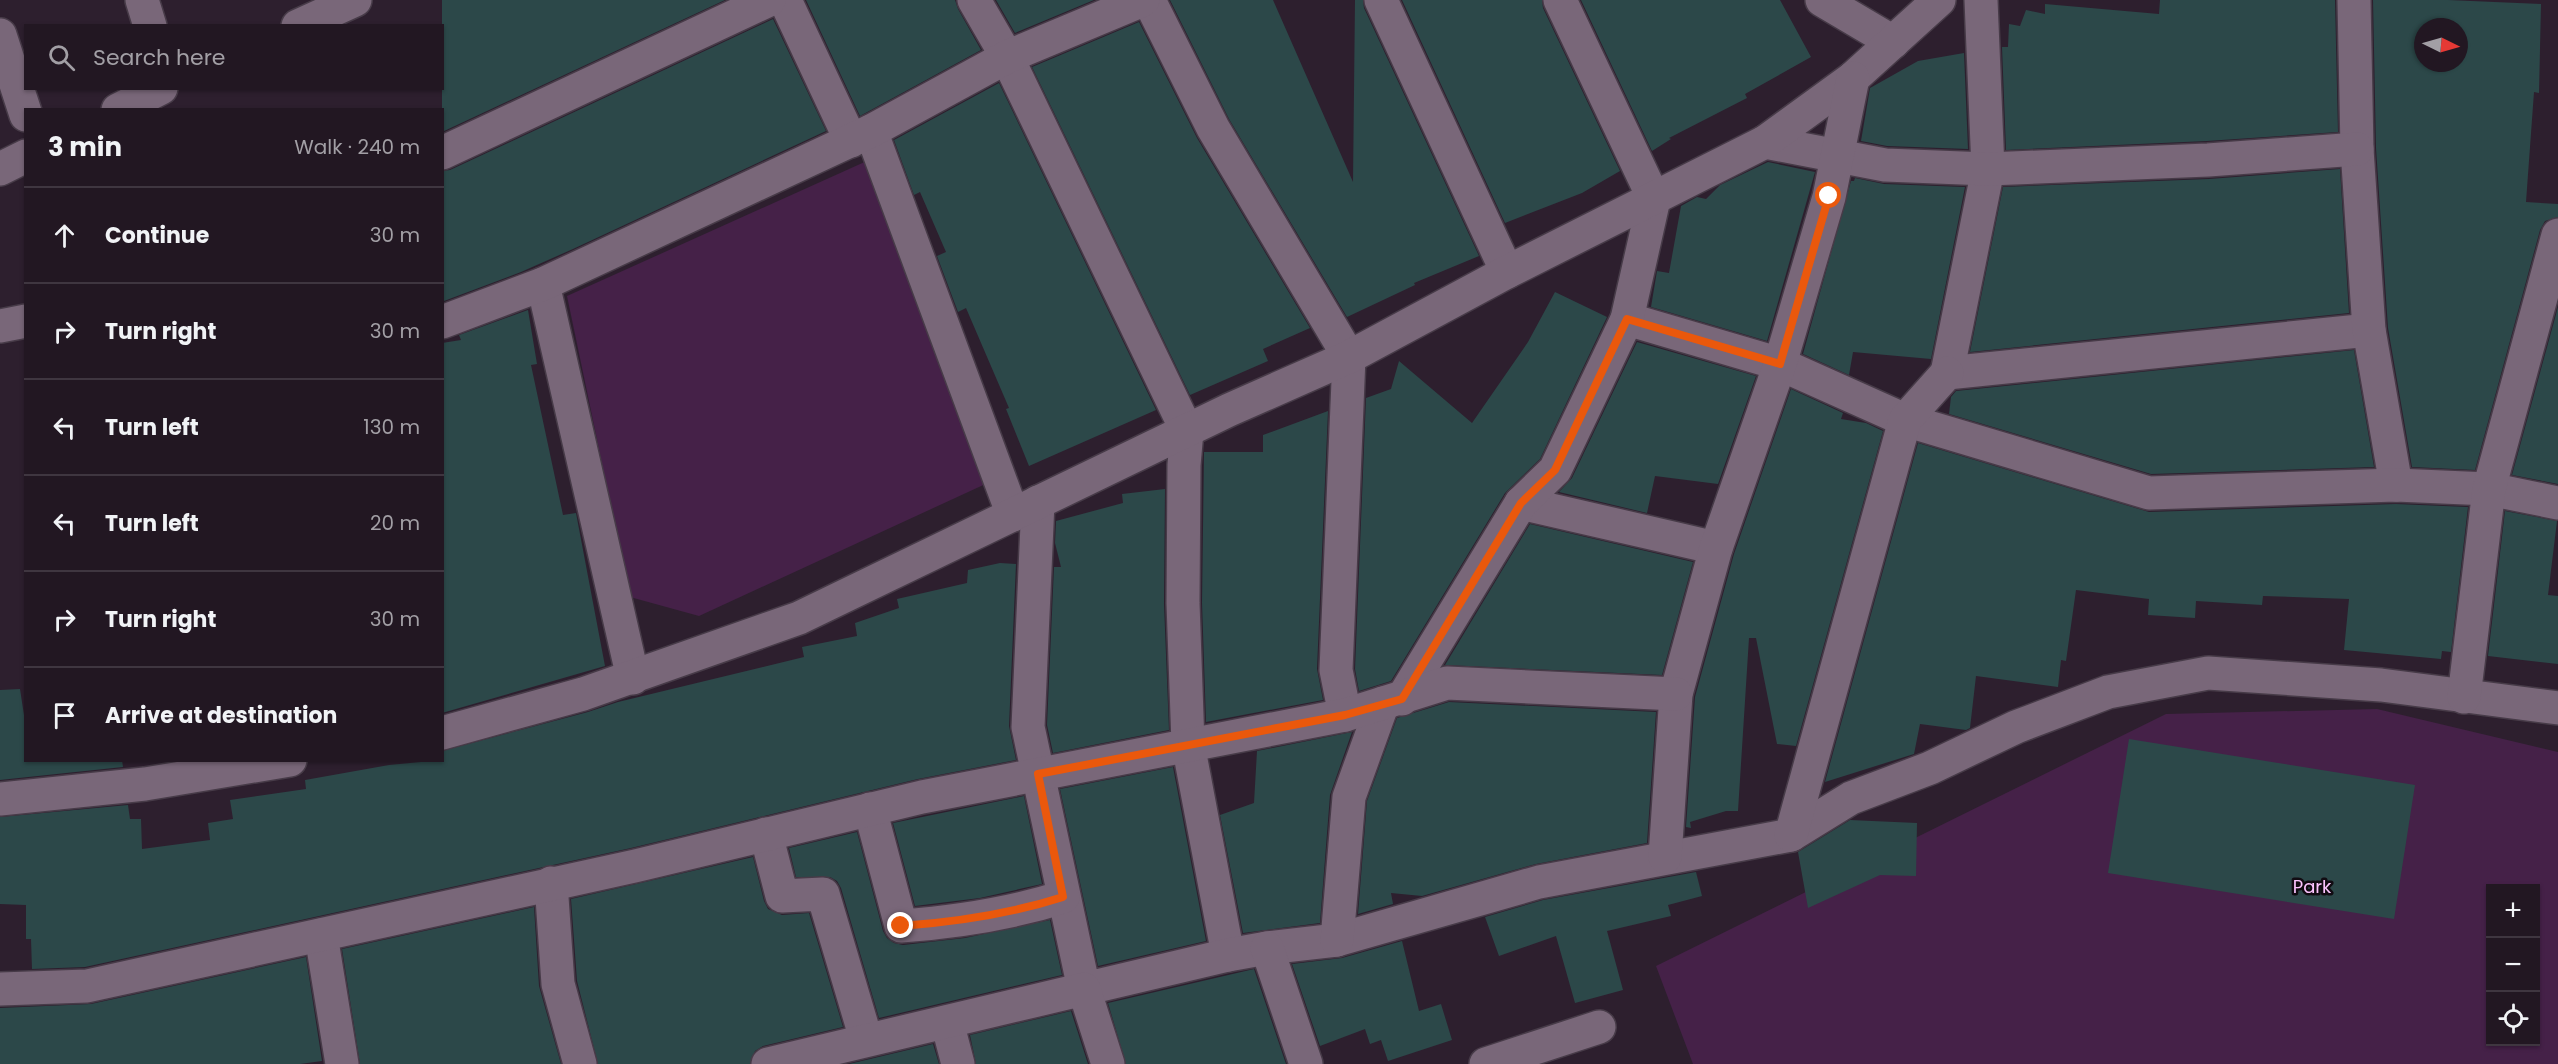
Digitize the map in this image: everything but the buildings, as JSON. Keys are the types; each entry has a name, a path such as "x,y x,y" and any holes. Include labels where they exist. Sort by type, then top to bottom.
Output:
{"street":[{"path":"142,0 149,24"},
{"path":"302,24 355,0"},
{"path":"444,152 769,0"},
{"path":"785,0 861,136 1025,509 1028,727 1084,988 1108,1064"},
{"path":"974,0 1008,57 1187,431 1184,465 1183,603 1188,744 1228,955"},
{"path":"444,321 543,284 861,136 1008,57 1143,0"},
{"path":"1149,0 1213,128 1349,357 1336,670 1345,715"},
{"path":"1381,0 1508,272"},
{"path":"1337,940 1349,797 1392,701 1521,503 1555,470 1627,319 1654,199 1560,0"},
{"path":"1822,0 1893,42"},
{"path":"444,733 633,678 799,618 1187,431 1349,357 1508,272 1765,142 1853,78 1939,0"},
{"path":"1791,835 1905,420 1947,373 1988,169 1981,0"},
{"path":"2354,0 2357,149 2370,330 2396,485"},
{"path":"0,35 24,109"},
{"path":"1665,857 1676,694 1716,548 1780,364 1839,156 1853,78"},
{"path":"122,108 157,90"},
{"path":"168,90 170,108"},
{"path":"1765,142 1885,165 1988,169 2208,160 2357,149"},
{"path":"0,169 24,157"},
{"path":"2464,697 2489,489 2558,235"},
{"path":"543,284 633,678"},
{"path":"1627,319 1780,364 1905,420 2149,493 2396,485 2489,489 2558,503"},
{"path":"0,326 24,321"},
{"path":"1947,373 2370,330"},
{"path":"1521,503 1716,548"},
{"path":"788,1062 866,1040 1228,955 1337,940 1539,882 1791,835 1851,798 1929,768 2016,727 2108,692 2208,673 2381,685 2558,708"},
{"path":"0,989 87,986 635,866 870,809 1188,744 1345,715 1447,683 1676,694"},
{"path":"0,799 142,772 265,762"},
{"path":"870,809 901,926 946,923 1023,910 1063,897"},
{"path":"766,834 782,896 823,894 866,1040"},
{"path":"551,883 558,984 580,1064"},
{"path":"321,934 342,1064"},
{"path":"1267,948 1306,1064"},
{"path":"947,1022 958,1064"},
{"path":"1486,1064 1599,1027"}],"green space":[{"path":"869,160 992,481 699,616 630,597 567,296"},
{"name":"Park","path":"2377,709 2558,752 2558,1064 1693,1064 1656,966 2166,714"}],"route":[{"path":"901,926 946,923 1023,910 1063,897 1038,774 1345,715 1402,699 1521,503 1555,470 1627,319 1780,364 1829,196"}]}
